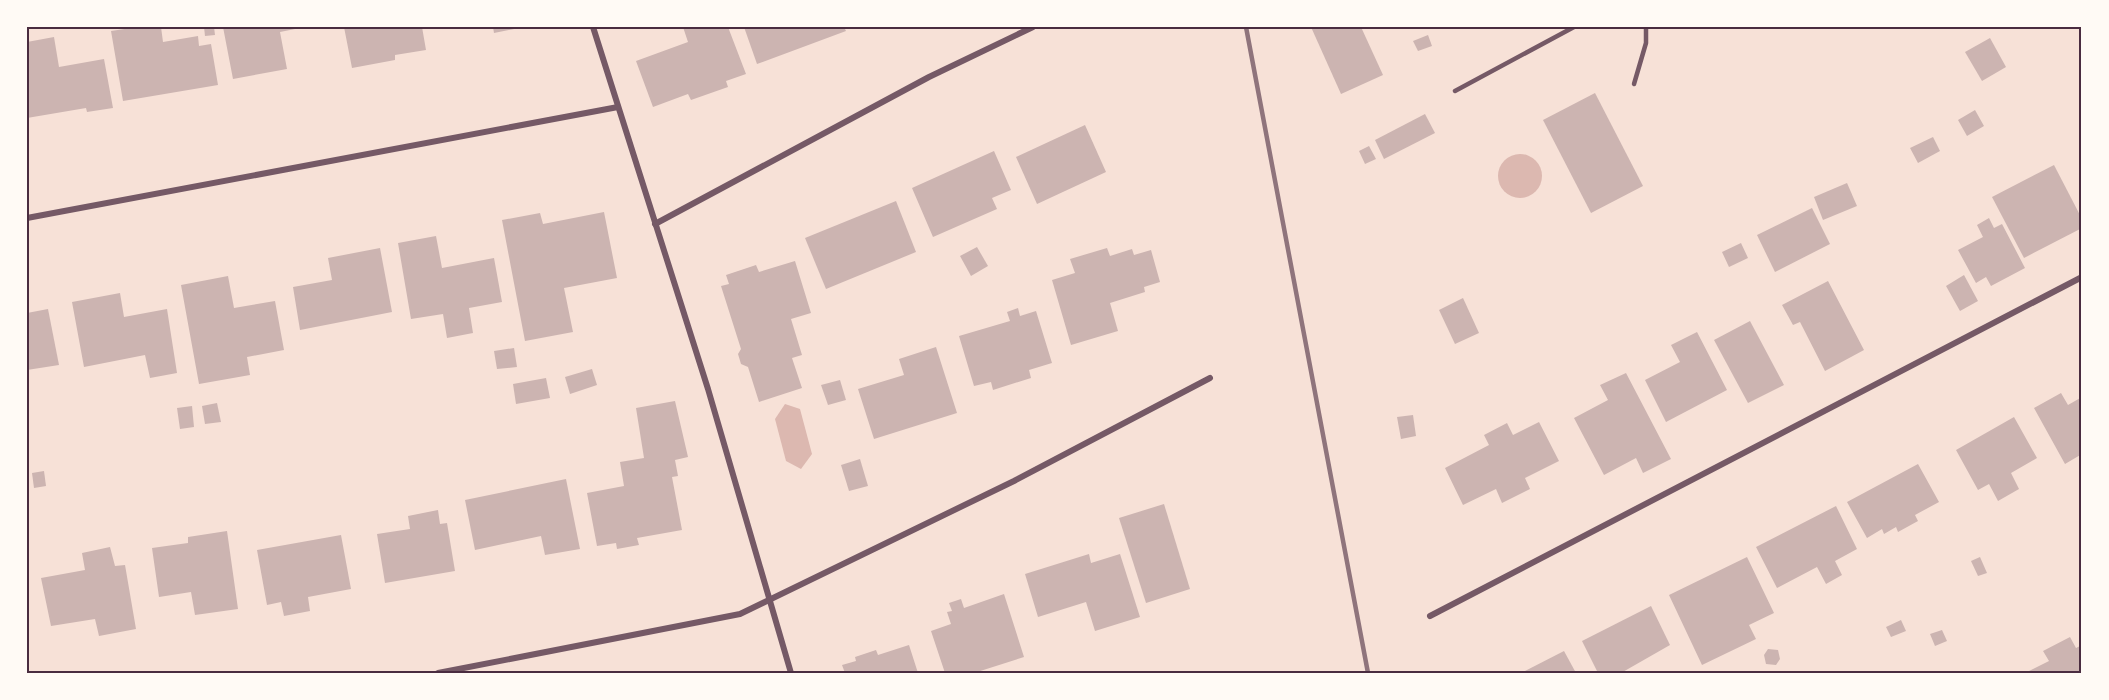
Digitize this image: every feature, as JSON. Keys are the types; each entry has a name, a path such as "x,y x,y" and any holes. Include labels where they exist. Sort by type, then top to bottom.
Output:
{"street":[{"path":"593,27 708,389 791,673"},
{"path":"655,224 929,77 1032,27"},
{"path":"27,218 618,107"},
{"path":"1430,616 2082,277"},
{"path":"438,673 740,614 1014,482 1210,378"}],"lane":[{"path":"1455,92 1574,27"},
{"path":"1634,84 1646,44 1646,27"}],"shaded area":[{"path":"1520,154 1535,161 1542,176 1535,191 1520,198 1505,191 1498,176 1505,161"},
{"path":"785,404 800,409 812,454 801,469 786,461 775,419"}],"building":[{"path":"138,27 161,27 163,42 198,36 199,46 211,44 218,85 123,101 111,31"},
{"path":"204,27 214,27 215,35 205,36"},
{"path":"223,27 300,28 280,32 287,69 233,79"},
{"path":"344,27 422,27 426,50 395,55 395,60 352,68"},
{"path":"493,27 519,27 519,28 494,33"},
{"path":"683,27 728,27 746,74 726,81 728,87 691,100 688,94 653,107 636,61 688,42"},
{"path":"744,27 844,27 846,31 757,64"},
{"path":"1311,27 1361,27 1383,75 1341,94"},
{"path":"1428,35 1432,46 1418,51 1413,41"},
{"path":"54,37 59,67 104,59 113,108 87,112 86,108 27,118 27,42"},
{"path":"1990,38 2006,67 1982,81 1965,52"},
{"path":"1595,93 1643,186 1591,213 1543,120"},
{"path":"1975,110 1984,126 1967,136 1958,120"},
{"path":"1425,114 1435,133 1384,159 1375,140"},
{"path":"1085,125 1106,172 1037,204 1016,157"},
{"path":"1933,137 1940,151 1918,163 1910,148"},
{"path":"1369,146 1376,159 1365,164 1359,151"},
{"path":"994,151 1011,190 992,198 997,209 933,237 912,188"},
{"path":"2054,165 2082,219 2082,228 2024,258 1992,197"},
{"path":"1847,183 1857,206 1823,220 1814,197"},
{"path":"896,201 916,252 826,289 805,238"},
{"path":"1812,208 1830,244 1775,272 1757,235"},
{"path":"604,212 617,278 564,288 573,332 525,341 502,220 540,213 543,224"},
{"path":"1989,218 1994,228 2002,224 2025,268 1991,286 1986,277 1976,283 1958,250 1983,237 1977,225"},
{"path":"436,236 442,268 494,258 502,302 469,308 473,333 447,338 443,314 411,319 398,243"},
{"path":"1741,243 1748,258 1729,267 1722,252"},
{"path":"977,247 988,266 971,276 960,256"},
{"path":"380,248 392,312 300,330 293,287 332,280 328,258"},
{"path":"1107,248 1110,256 1132,249 1134,255 1151,250 1160,282 1144,287 1145,292 1110,303 1118,331 1071,345 1052,280 1075,273 1070,259"},
{"path":"795,261 811,313 791,319 802,355 792,358 802,388 759,402 748,367 741,364 738,354 741,349 721,286 729,284 726,275 756,265 759,272"},
{"path":"1964,275 1978,301 1960,311 1946,286"},
{"path":"228,276 234,308 275,301 284,350 247,357 250,375 199,384 181,285"},
{"path":"1828,281 1864,350 1825,371 1800,322 1793,325 1782,305"},
{"path":"120,293 124,317 167,309 177,373 150,378 145,355 84,367 72,302"},
{"path":"1463,298 1479,333 1455,344 1439,310"},
{"path":"1018,308 1020,316 1036,311 1052,363 1029,370 1031,378 993,390 991,382 974,386 959,336 1010,321 1007,312"},
{"path":"48,309 59,365 27,370 27,313"},
{"path":"1750,321 1784,385 1748,403 1714,340"},
{"path":"1697,332 1727,390 1666,422 1645,380 1680,362 1671,345"},
{"path":"936,347 957,413 874,439 858,389 904,375 899,359"},
{"path":"514,348 517,367 497,369 494,351"},
{"path":"592,369 597,385 570,394 565,377"},
{"path":"1626,373 1671,459 1643,473 1636,458 1604,475 1574,418 1608,400 1600,385"},
{"path":"546,378 550,398 516,404 513,384"},
{"path":"840,380 846,400 828,405 821,385"},
{"path":"2061,393 2068,405 2082,397 2082,454 2065,464 2034,408"},
{"path":"675,401 688,457 675,460 678,476 672,477 682,530 637,538 639,545 617,549 616,543 597,546 587,493 624,486 620,462 644,458 636,408"},
{"path":"217,403 221,422 205,424 202,406"},
{"path":"192,406 194,427 180,429 177,408"},
{"path":"1413,415 1416,436 1401,439 1397,417"},
{"path":"2014,417 2037,458 2011,473 2019,489 1998,501 1989,484 1978,490 1956,450"},
{"path":"1539,422 1559,461 1525,478 1530,489 1502,503 1496,489 1463,505 1445,468 1489,445 1484,435 1507,423 1513,435"},
{"path":"860,459 868,486 849,491 841,465"},
{"path":"1918,464 1939,502 1915,515 1918,521 1898,532 1896,527 1884,534 1882,529 1867,538 1847,502"},
{"path":"44,471 46,486 34,488 32,473"},
{"path":"566,479 580,549 545,555 541,536 475,550 465,500"},
{"path":"1164,504 1190,589 1146,603 1119,518"},
{"path":"1836,506 1857,549 1835,561 1842,575 1826,584 1817,567 1777,588 1756,547"},
{"path":"438,510 440,524 447,523 455,571 385,583 377,534 410,529 408,516"},
{"path":"227,531 238,609 195,615 191,592 159,597 152,548 188,543 188,537"},
{"path":"341,535 351,589 308,597 310,611 284,616 281,602 267,605 257,550"},
{"path":"110,547 115,566 125,565 136,629 99,636 95,619 51,626 41,578 85,570 82,553"},
{"path":"1089,554 1091,563 1120,554 1140,617 1095,631 1086,602 1038,617 1025,574"},
{"path":"1747,557 1774,613 1749,625 1756,639 1702,665 1669,595"},
{"path":"1980,557 1987,573 1978,576 1971,561"},
{"path":"1004,594 1024,657 974,673 945,673 931,631 951,624 947,612 952,611 949,603 961,599 964,608"},
{"path":"1651,606 1670,645 1621,673 1598,673 1582,641"},
{"path":"1901,620 1906,631 1891,637 1886,627"},
{"path":"1942,630 1947,641 1935,646 1930,634"},
{"path":"2070,637 2076,648 2082,645 2082,673 2025,673 2049,661 2043,651"},
{"path":"909,645 918,673 845,673 842,665 856,661 855,657 876,650 878,655"},
{"path":"1768,649 1778,650 1780,659 1776,665 1766,664 1764,655"},
{"path":"1564,651 1576,673 1521,673"}],"railway":[{"path":"1246,27 1368,673"}]}
